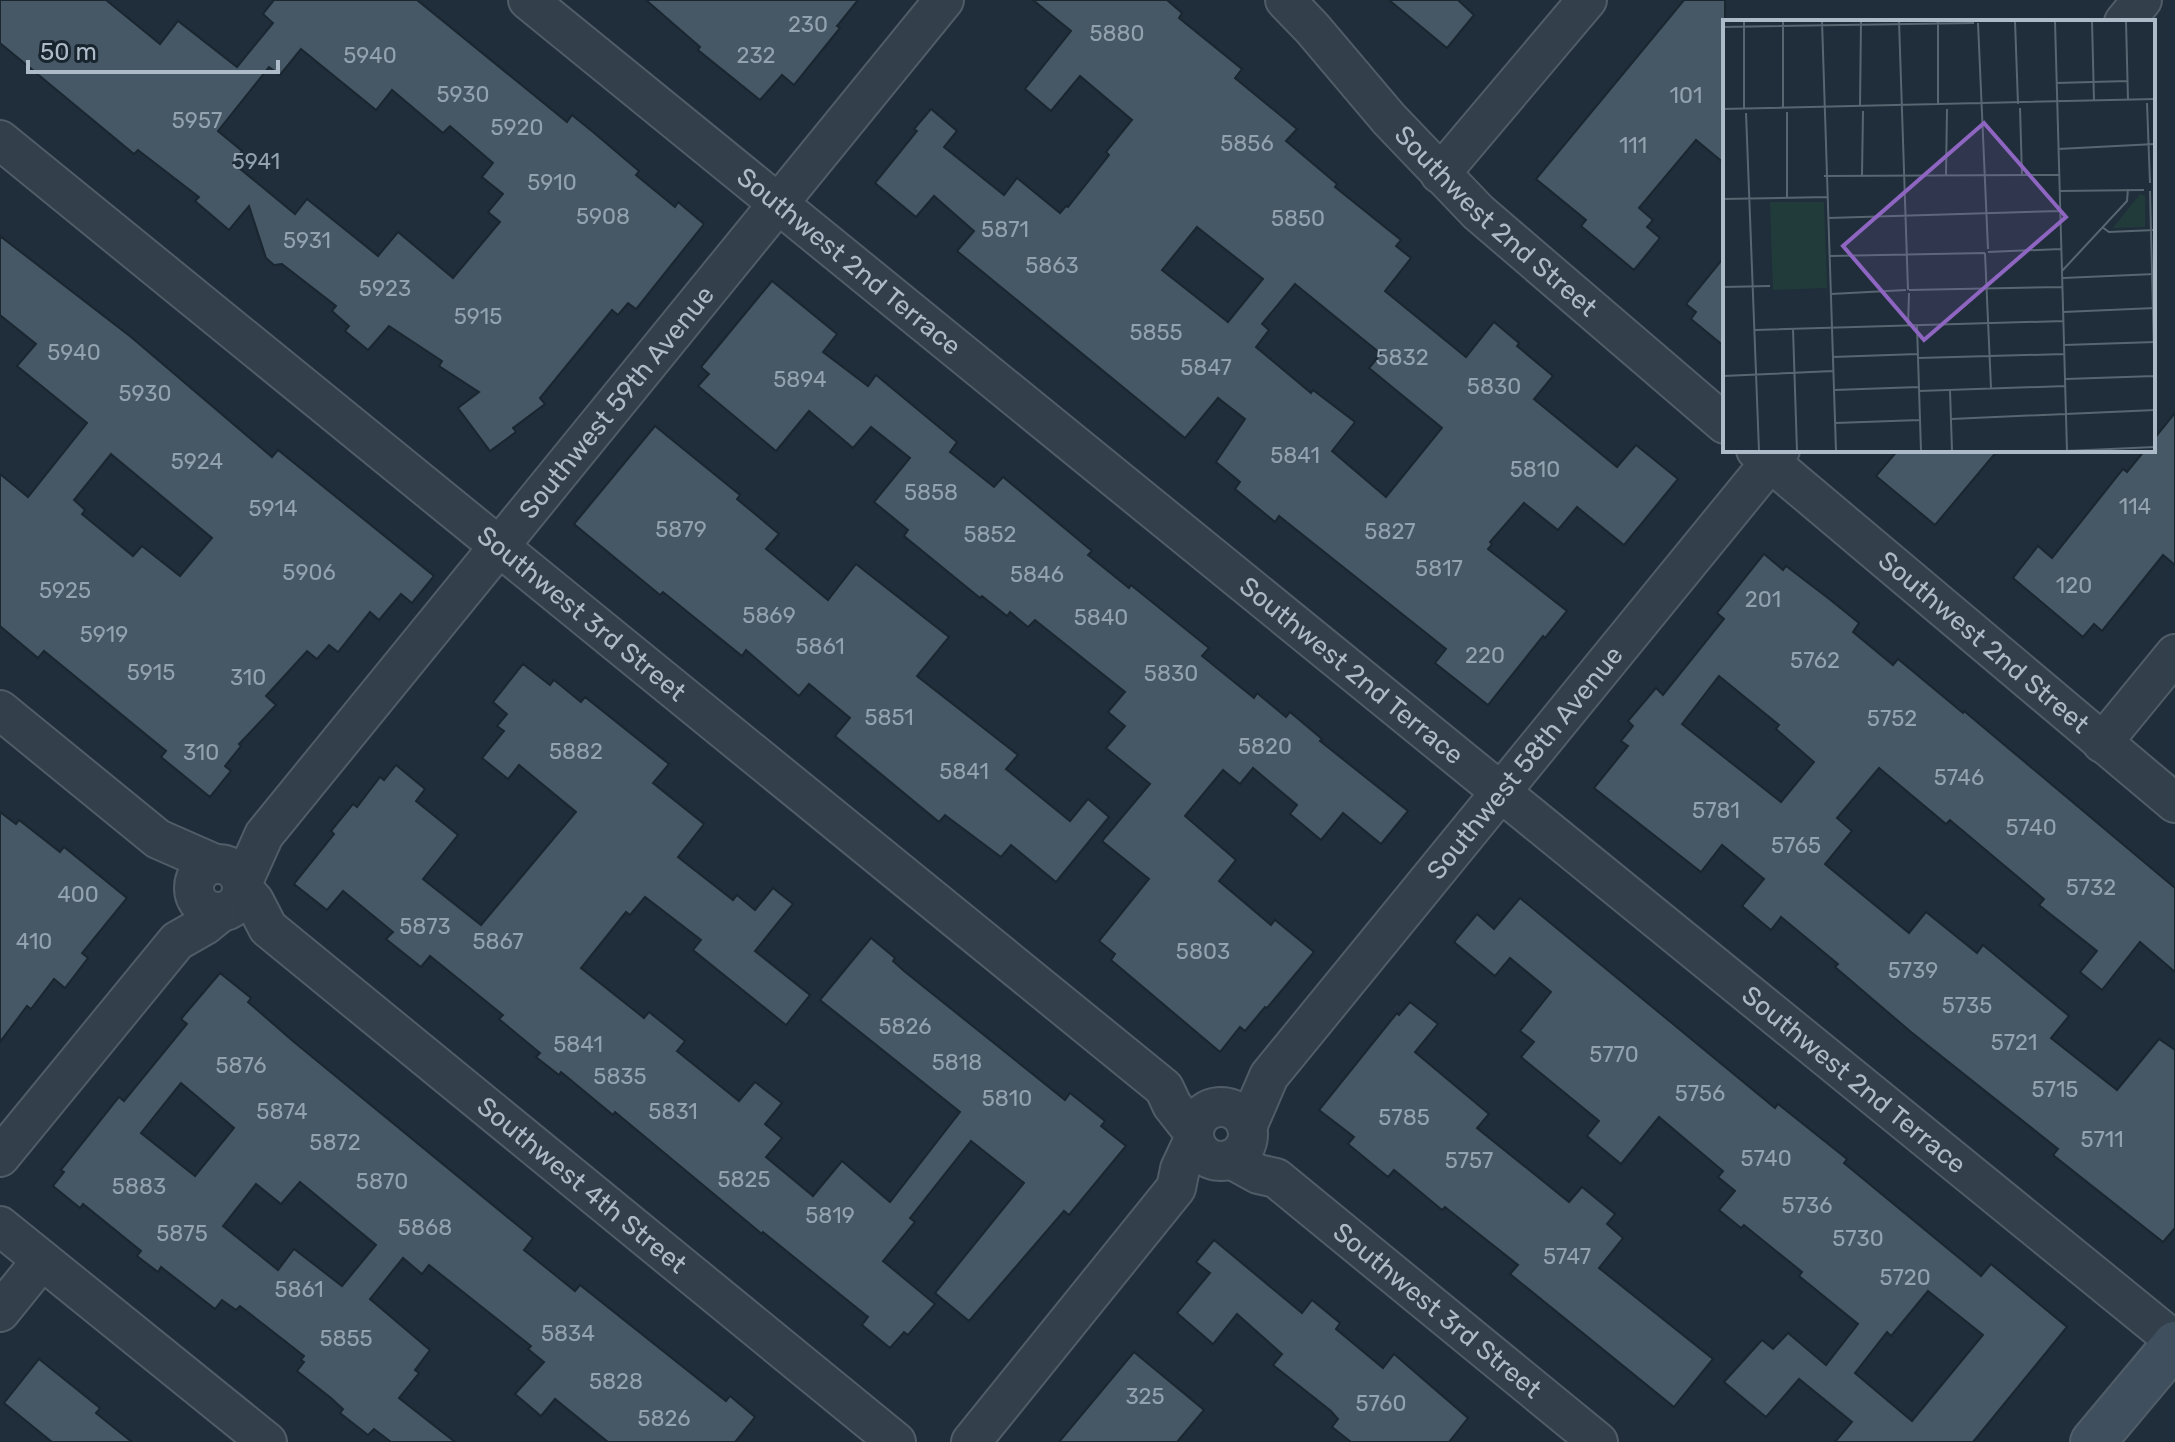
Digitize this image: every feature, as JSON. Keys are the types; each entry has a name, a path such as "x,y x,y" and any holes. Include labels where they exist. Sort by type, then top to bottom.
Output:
{"main road":[{"path":"2093,1442 2175,1343"}],"street":[{"name":"Southwest 2nd Terrace","path":"528,0 2175,1343"},
{"name":"Southwest 59th Avenue","path":"0,1157 177,941 205,925 219,888 247,841 259,841 944,0"},
{"name":"Southwest 2nd Street","path":"1285,0 1440,174 1489,222 1723,422"},
{"path":"1440,174 1587,0"},
{"path":"2126,20 2142,0"},
{"name":"Southwest 3rd Street","path":"0,140 1164,1088 1172,1105 1221,1134 1259,1149 1276,1178 1598,1442"},
{"name":"Southwest 2nd Street","path":"1769,454 2175,803"},
{"name":"Southwest 58th Avenue","path":"971,1442 1176,1188 1205,1177 1221,1134 1252,1083 1269,1076 1501,792 1769,454"},
{"path":"2102,743 2175,654"},
{"name":"Southwest 4th Street","path":"0,710 219,888 254,901 268,928 896,1442"},
{"path":"0,1226 267,1442"},
{"path":"0,1312 42,1260"}],"building":[{"path":"0,0 106,0 160,44 178,21 237,67 273,23 263,14 274,0 417,0 567,122 572,115 639,171 636,175 675,207 678,202 704,224 636,309 628,303 618,315 612,310 540,398 545,404 513,428 516,432 490,451 458,408 479,392 439,366 442,361 389,326 368,350 345,331 349,326 332,311 336,306 282,264 274,265 266,258 249,206 229,230 195,201 199,197 138,150 134,154 0,43","holes":["301,49 376,110 392,90 443,133 450,126 493,163 482,177 503,194 488,212 500,222 453,278 398,232 378,256 307,199 295,214 233,163 242,151 218,131 269,67 280,75"]},
{"path":"646,0 858,0 837,26 840,28 794,85 782,75 760,100 698,50 700,47"},
{"path":"1033,0 1167,0 1182,13 1179,18 1242,69 1235,78 1297,129 1286,141 1337,184 1335,187 1401,240 1396,246 1411,258 1385,291 1466,357 1494,322 1553,376 1534,399 1617,467 1636,445 1678,479 1624,545 1577,507 1558,530 1524,503 1490,542 1492,544 1488,549 1567,611 1488,705 1435,663 1446,649 1279,516 1275,522 1235,489 1240,482 1216,462 1245,419 1218,398 1185,438 957,251 974,231 934,196 916,217 875,183 931,109 957,131 944,147 1004,195 1017,178 1060,213 1068,207 1132,120 1080,76 1051,111 1025,89 1071,31","holes":["1197,227 1263,279 1228,322 1162,270","1295,284 1381,354 1369,368 1442,428 1386,497 1332,451 1355,422 1313,390 1311,393 1256,347 1269,330 1262,324"]},
{"path":"1389,0 1458,0 1474,15 1447,48"},
{"path":"1684,0 1725,0 1723,162 1696,140 1639,208 1653,220 1647,227 1660,238 1634,270 1581,226 1586,220 1536,179"},
{"path":"0,236 131,337 272,457 278,450 434,576 412,603 401,594 379,620 370,612 338,652 329,645 317,659 307,651 266,696 276,705 239,744 241,746 225,766 231,771 210,797 161,757 166,751 44,651 38,658 0,626 0,474 28,497 87,423 17,366 36,344 0,315","holes":["111,454 212,538 180,576 142,546 133,556 82,514 85,510 74,500"]},
{"path":"1723,258 1723,345 1691,319 1696,312 1686,304"},
{"path":"772,281 837,334 823,352 868,386 876,375 957,442 950,452 994,487 1003,477 1092,551 1088,555 1129,588 1131,585 1209,648 1202,656 1254,698 1257,693 1286,717 1290,712 1322,739 1320,741 1408,811 1381,844 1343,813 1321,840 1290,814 1297,805 1253,768 1240,784 1223,770 1185,816 1236,860 1219,881 1271,925 1275,920 1314,952 1267,1008 1245,1031 1240,1027 1220,1052 1111,960 1115,954 1099,941 1149,879 1102,841 1150,784 1106,748 1125,726 1108,712 1125,692 1035,620 1028,627 1010,612 1007,616 904,536 908,530 874,502 910,458 871,427 853,448 809,411 776,451 698,386 709,374 701,367"},
{"path":"2175,413 2175,565 2163,555 2102,631 2094,624 2083,637 2013,578 2038,546 2052,558 2123,469 2127,472 2143,452 2155,452 2155,438"},
{"path":"655,426 740,495 737,499 779,534 766,549 828,600 856,564 949,637 917,676 1018,755 1006,769 1070,821 1088,799 1109,817 1056,882 1011,845 1001,857 945,815 939,822 835,736 850,718 809,684 799,696 746,650 742,656 663,592 660,595 574,524"},
{"path":"1896,452 1996,452 1935,525 1876,476"},
{"path":"1764,554 1783,570 1786,566 1859,623 1853,632 1893,665 1898,659 1964,711 2175,888 2175,972 2140,942 2102,990 2080,972 2097,951 2039,905 2044,899 1950,820 1946,824 1879,768 1837,818 1852,831 1825,864 1909,933 1926,912 1977,953 1983,945 2069,1016 2051,1038 2117,1090 2159,1039 2175,1050 2175,1228 2163,1242 2053,1155 2058,1149 1911,1032 1835,967 1838,964 1781,917 1771,930 1742,906 1764,879 1722,845 1701,872 1594,788 1628,746 1621,741 1633,726 1628,721 1656,688 1663,695 1724,619 1717,613","holes":["1719,676 1779,725 1776,729 1814,762 1781,802 1682,724"]},
{"path":"523,664 550,685 554,680 581,702 585,697 669,764 653,783 704,824 678,857 733,900 737,895 755,910 773,888 793,904 755,951 810,995 786,1025 693,950 701,940 645,897 630,915 626,912 581,968 644,1018 649,1012 685,1041 677,1051 739,1101 755,1082 782,1103 765,1124 782,1138 766,1157 813,1196 842,1161 890,1202 960,1112 820,1000 871,938 895,958 893,961 904,971 1065,1100 1070,1093 1105,1121 1101,1126 1126,1146 1069,1215 1064,1211 969,1321 935,1293 1024,1183 971,1141 910,1218 915,1222 883,1261 935,1304 908,1335 904,1332 890,1348 862,1325 868,1317 615,1112 613,1115 561,1072 559,1075 536,1057 540,1053 499,1019 503,1015 430,956 421,967 386,939 393,932 343,891 327,910 294,884 334,834 331,831 353,804 357,807 380,777 384,780 396,765 425,789 416,801 458,835 423,879 481,925 576,812 519,765 508,779 482,758 504,731 497,726 507,714 493,702"},
{"path":"0,812 16,824 19,820 60,852 64,847 127,898 82,953 88,958 65,988 54,979 31,1009 27,1006 0,1042"},
{"path":"1520,898 1775,1108 1778,1104 1847,1159 1844,1163 1981,1276 1991,1264 2067,1327 1973,1442 1835,1442 1852,1422 1799,1379 1766,1417 1724,1382 1762,1340 1773,1349 1788,1333 1826,1365 1858,1324 1799,1276 1802,1272 1744,1225 1741,1228 1719,1210 1735,1191 1718,1177 1723,1171 1659,1117 1621,1164 1587,1136 1599,1121 1521,1057 1534,1042 1520,1031 1551,992 1510,958 1495,976 1454,942 1477,914 1494,929","holes":["1928,1291 1983,1335 1912,1421 1855,1373 1887,1332 1891,1336"]},
{"path":"220,973 251,998 248,1002 294,1042 533,1238 524,1250 575,1291 580,1285 726,1401 730,1396 755,1417 735,1442 608,1442 555,1399 541,1416 515,1394 544,1362 528,1349 531,1346 429,1265 422,1274 403,1258 370,1299 430,1350 415,1370 419,1373 399,1398 455,1442 391,1442 374,1429 368,1435 340,1413 343,1409 331,1398 297,1371 304,1362 301,1360 304,1356 240,1306 236,1310 222,1300 215,1309 161,1267 158,1272 137,1256 141,1251 83,1204 80,1208 53,1186 64,1172 61,1170 119,1097 124,1101 187,1024 181,1019","holes":["181,1083 234,1128 195,1176 141,1133","300,1182 376,1245 342,1286 294,1249 278,1270 223,1226 256,1184 281,1204"]},
{"path":"1410,1002 1438,1024 1415,1052 1489,1114 1477,1128 1569,1202 1582,1187 1615,1214 1607,1224 1623,1238 1599,1268 1713,1359 1674,1407 1510,1274 1518,1265 1445,1207 1442,1210 1394,1170 1388,1177 1348,1144 1354,1137 1319,1110 1397,1013 1399,1015"},
{"path":"1214,1240 1302,1313 1312,1300 1340,1323 1336,1329 1383,1368 1394,1354 1468,1418 1449,1442 1351,1442 1332,1427 1338,1419 1331,1411 1273,1365 1282,1354 1237,1314 1213,1344 1177,1313 1210,1273 1196,1262"},
{"path":"1134,1352 1204,1410 1177,1442 1059,1442"},
{"path":"39,1359 100,1408 96,1413 132,1442 52,1442 4,1403"}]}
